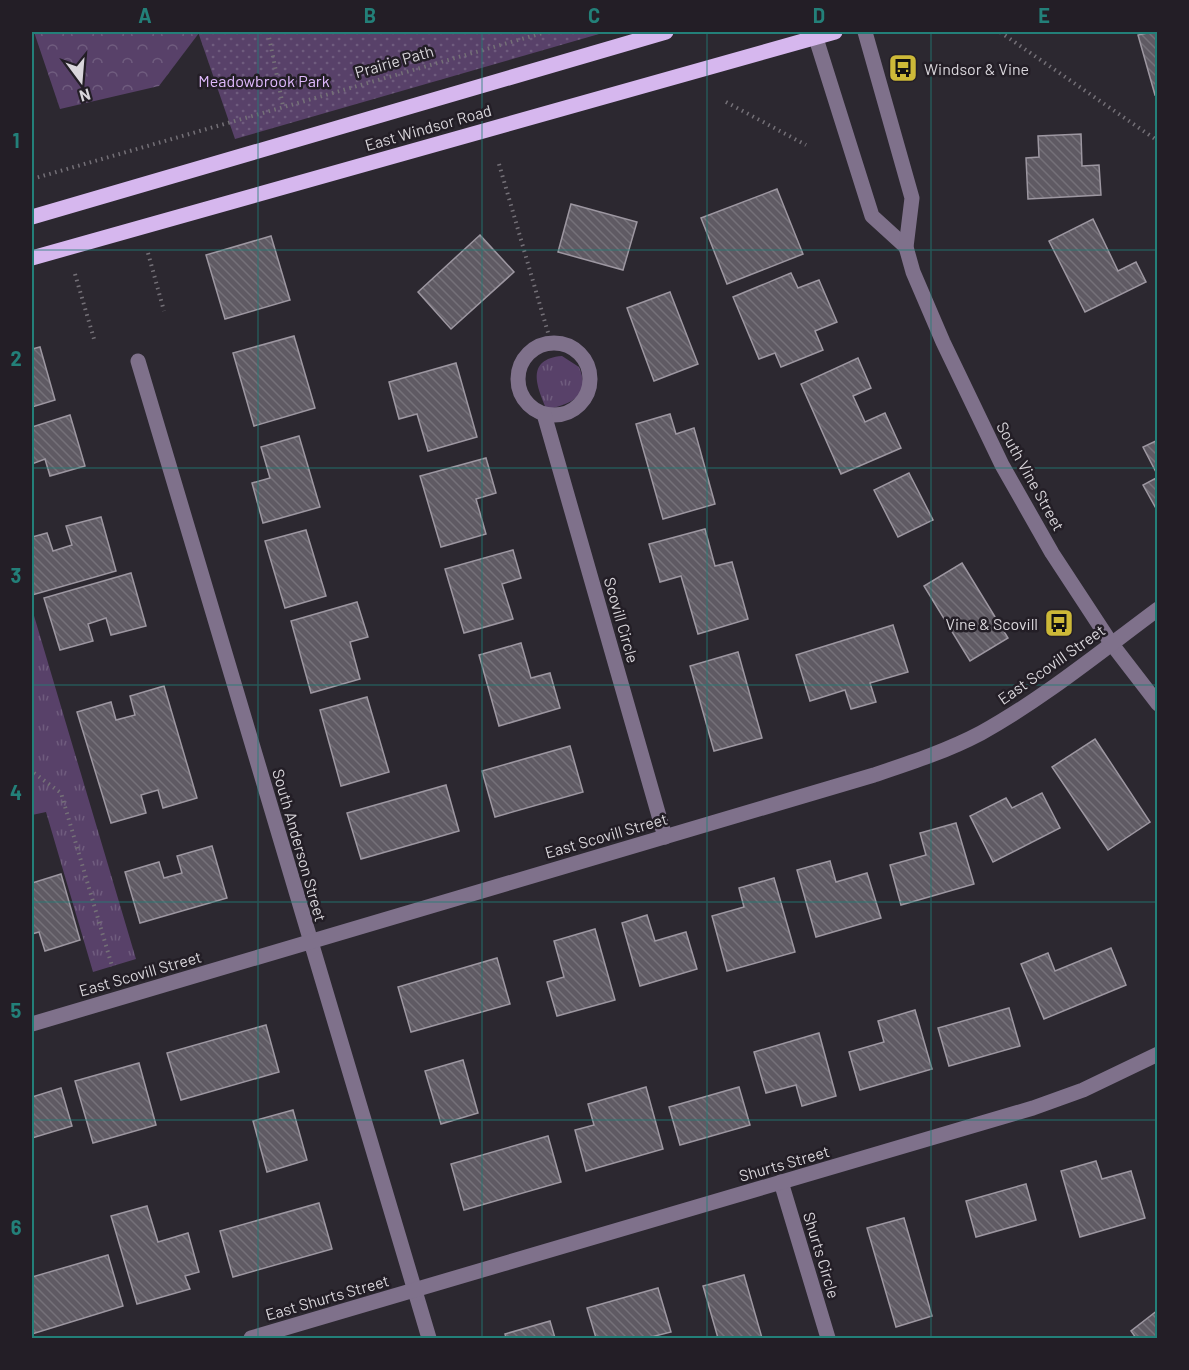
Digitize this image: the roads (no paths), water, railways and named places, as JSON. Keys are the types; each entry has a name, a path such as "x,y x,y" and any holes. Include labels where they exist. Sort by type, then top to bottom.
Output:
{"main road":[{"name":"East Windsor Road","path":"32,217 666,32"},
{"name":"East Windsor Road","path":"32,258 814,34 835,32"}],"street":[{"name":"South Vine Street","path":"865,32 912,198 906,247 913,272 958,376 1002,465 1052,553 1111,643 1158,704"},
{"path":"814,34 872,216 906,247"},
{"path":"551,343 563,344 582,356 591,377 585,399 577,407 567,413 544,414 524,399 519,388 518,376 521,363 529,353 551,343"},
{"name":"South Anderson Street","path":"138,361 309,942 429,1338"},
{"name":"Scovill Circle","path":"544,414 665,837"},
{"name":"East Scovill Street","path":"32,1024 874,775 927,756 979,734 1030,703 1158,609"},
{"name":"Shurts Street","path":"414,1290 1033,1108 1083,1090 1158,1054"},
{"name":"Shurts Circle","path":"781,1182 828,1338"},
{"name":"East Shurts Street","path":"251,1338 414,1290"}],"place":[{"name":"Windsor & Vine","path":"903,68"},
{"name":"Vine & Scovill","path":"1059,623"}],"park label":[{"name":"Meadowbrook Park","path":"264,80"}]}
